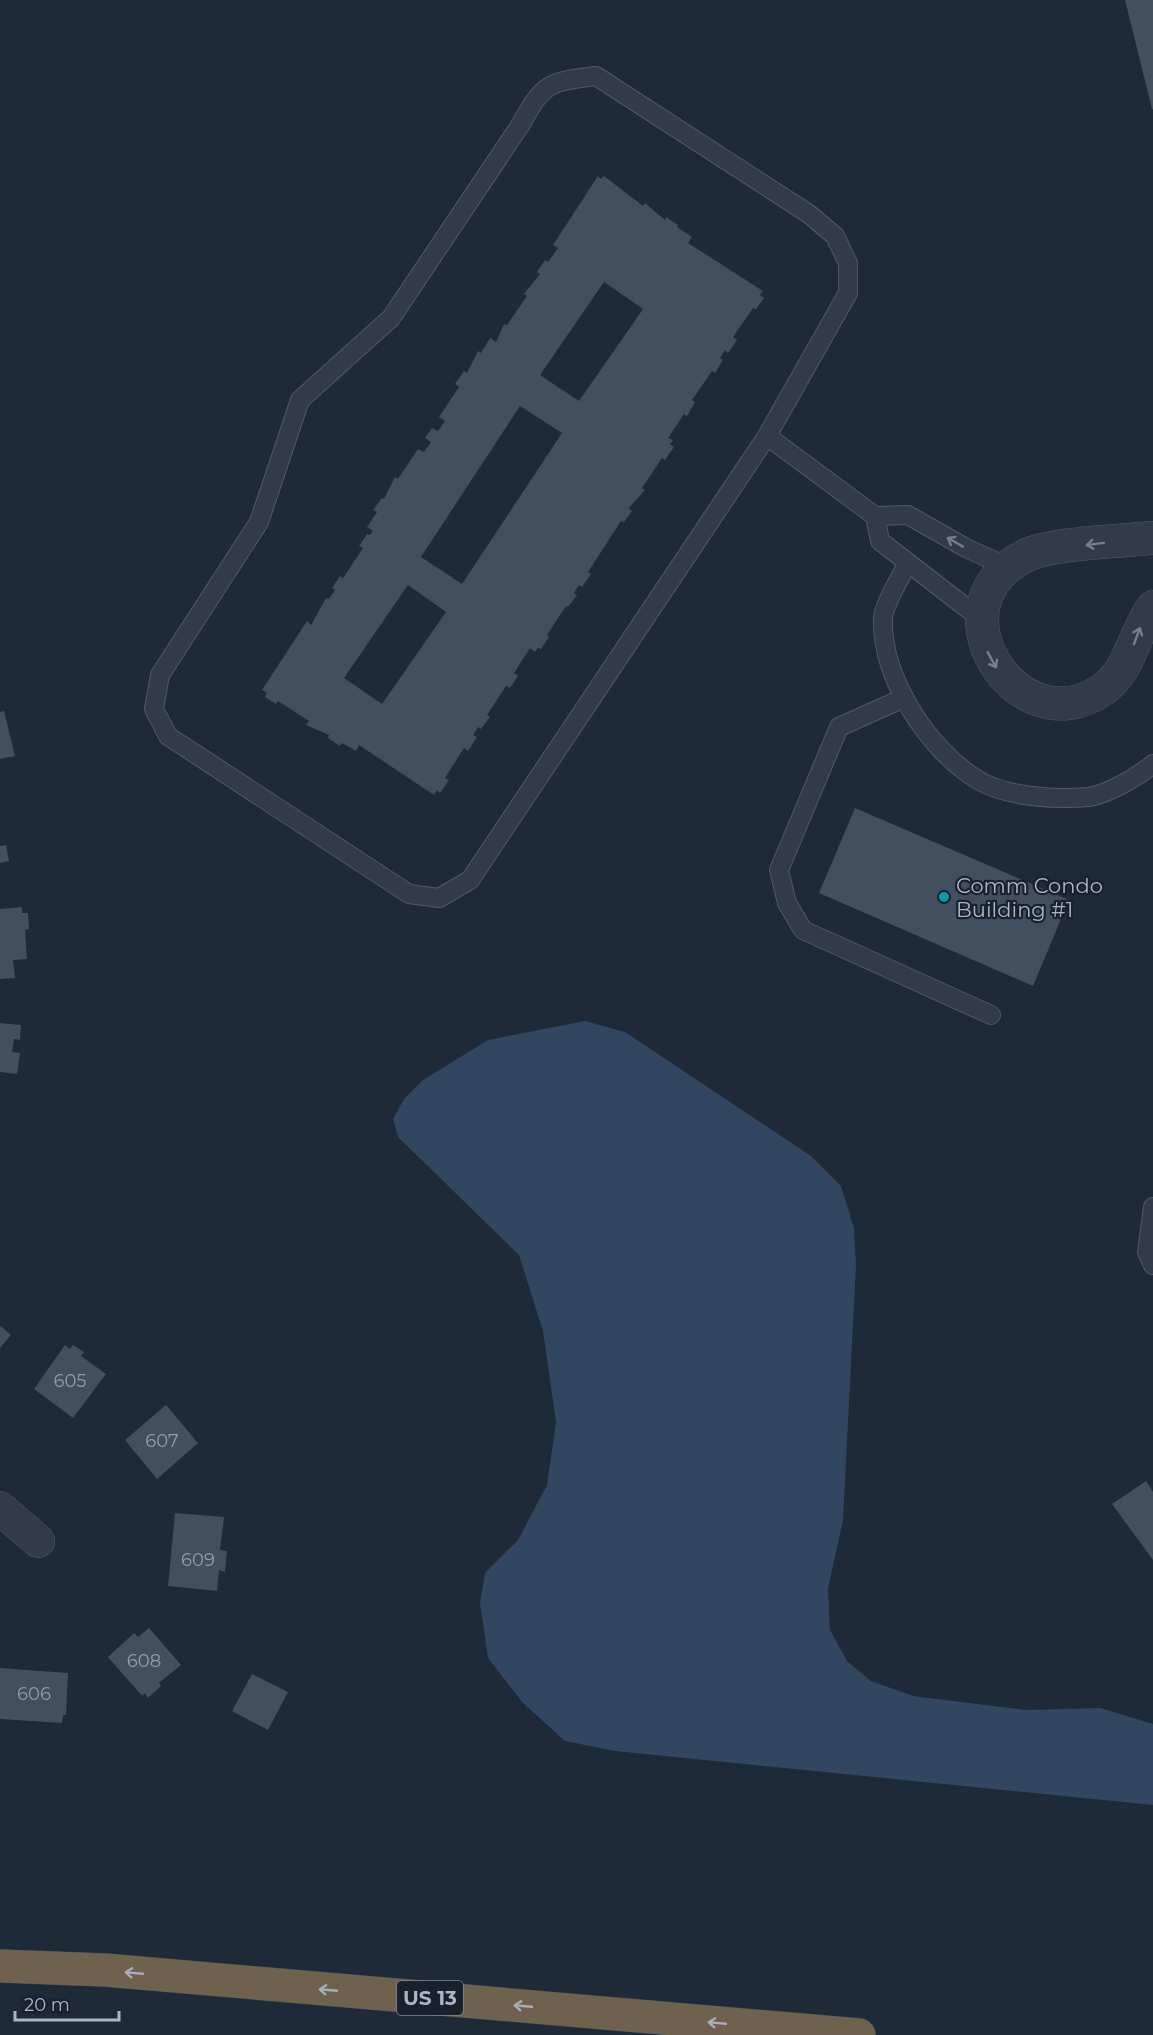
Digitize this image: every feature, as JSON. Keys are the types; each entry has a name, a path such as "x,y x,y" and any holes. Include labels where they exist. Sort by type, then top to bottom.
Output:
{"highway":[{"name":"US 13","path":"0,1966 105,1970 859,2035"}],"street":[{"path":"1153,538 1052,549 1028,555 1008,567 992,586 981,619 982,636 990,658 1002,676 1023,692 1047,702 1076,703 1101,690 1122,672 1141,623 1153,607"},
{"path":"0,1508 38,1541"}],"lane":[{"path":"596,76 809,214 835,236 848,264 848,293 767,436 470,880 439,898 409,894 168,736 154,709 160,675 259,522 300,400 391,318 520,124 538,93 562,80 596,76"},
{"path":"767,436 875,516 908,515 966,548 1008,567"},
{"path":"875,516 880,541 907,564 943,587 981,619"},
{"path":"907,564 883,615 885,650 904,699 933,743 942,751 979,780 1022,795 1091,796 1139,776 1153,764"},
{"path":"904,699 839,727 779,870 787,903 803,930 991,1015"},
{"path":"1153,1207 1147,1251 1153,1265"}],"water":[{"path":"585,1021 625,1032 811,1156 841,1186 854,1228 856,1265 843,1520 828,1589 830,1630 847,1661 871,1681 913,1696 1026,1710 1100,1708 1153,1724 1153,1805 615,1751 565,1741 523,1703 488,1658 480,1603 485,1573 518,1540 547,1485 556,1422 543,1331 519,1255 398,1137 393,1119 404,1099 423,1080 488,1040"}],"building":[{"path":"1125,0 1153,0 1153,109 1152,109"},
{"path":"598,176 601,179 604,176 643,206 645,203 665,220 666,217 678,225 677,227 692,237 688,243 763,291 760,295 764,298 756,309 753,308 733,337 737,340 728,353 725,350 720,358 723,360 715,373 712,371 692,400 695,402 687,416 684,414 668,438 673,440 670,444 674,447 665,460 662,458 642,488 645,490 629,508 632,511 624,522 621,521 588,572 591,574 582,587 579,585 574,593 577,595 568,607 566,606 547,635 549,637 541,649 538,648 535,652 530,648 514,673 518,676 510,688 506,686 487,715 490,717 481,729 478,727 473,735 477,737 468,751 464,748 445,778 449,780 440,793 437,790 434,795 359,745 356,751 342,743 340,746 328,738 329,735 306,725 309,721 278,701 276,704 265,697 267,693 262,690 307,621 311,625 326,598 329,599 335,590 332,588 340,576 343,578 363,548 359,546 367,534 370,535 373,531 367,527 377,512 373,510 382,498 384,499 395,477 398,479 418,449 424,452 431,442 425,438 432,428 438,431 445,421 439,417 459,387 455,384 464,371 467,373 478,351 481,353 490,338 496,342 504,324 507,325 527,296 524,294 540,274 537,272 545,260 548,262 558,248 553,245","holes":["604,282 643,309 579,401 540,375","520,406 562,433 462,584 421,557","408,585 446,612 382,704 344,678"]},
{"path":"4,711 15,756 0,759 0,712"},
{"name":"Comm Condo Building #1","path":"855,808 1069,900 1033,986 819,893"},
{"path":"6,845 9,861 0,863 0,846"},
{"path":"22,907 22,913 28,913 29,929 25,930 27,959 13,960 15,978 0,979 0,909"},
{"path":"0,1023 21,1025 20,1040 14,1039 12,1052 20,1053 17,1074 0,1072"},
{"path":"0,1327 11,1335 0,1348"},
{"path":"65,1345 70,1349 73,1345 84,1352 81,1356 106,1374 73,1418 34,1389"},
{"path":"166,1405 198,1443 157,1479 125,1440"},
{"path":"1146,1481 1153,1492 1153,1560 1112,1504"},
{"path":"175,1513 224,1517 220,1550 227,1551 225,1572 219,1570 217,1591 168,1586"},
{"path":"149,1628 181,1665 159,1683 161,1686 148,1698 145,1693 142,1696 108,1657 134,1633 138,1637"},
{"path":"0,1668 68,1673 66,1715 63,1715 62,1723 0,1719"},
{"path":"252,1674 288,1692 268,1730 232,1711"}],"place":[{"name":"Comm Condo Building #1","path":"944,897"}]}
